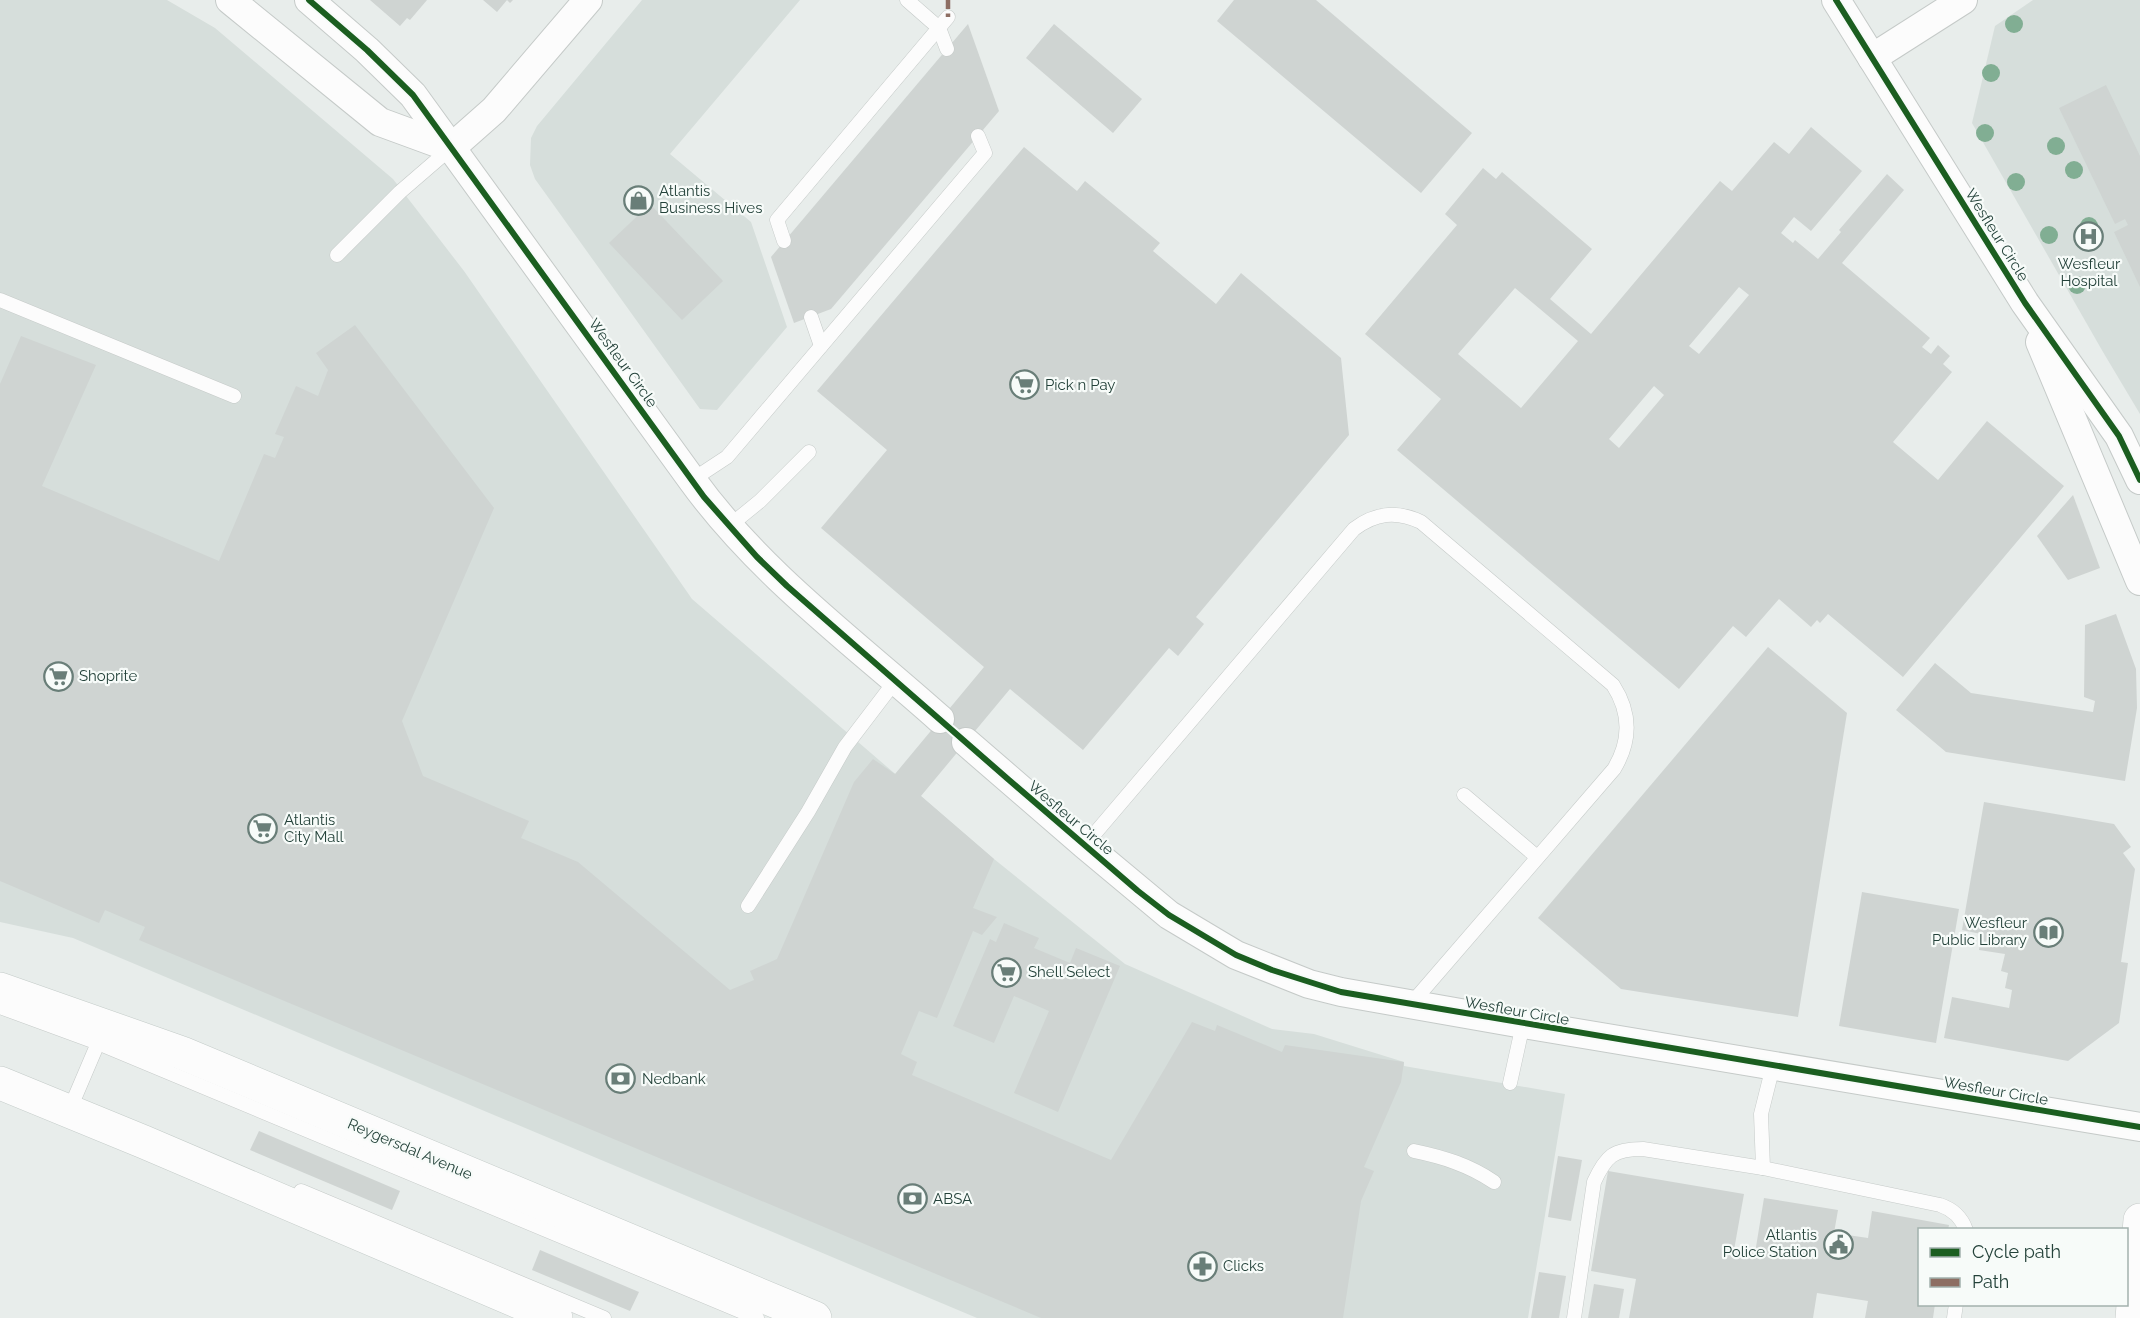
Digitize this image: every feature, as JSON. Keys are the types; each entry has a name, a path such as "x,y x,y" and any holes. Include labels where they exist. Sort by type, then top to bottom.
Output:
{"main road":[{"name":"Reygersdal Avenue","path":"0,989 182,1053 815,1318"},
{"path":"0,1083 36,1096 556,1318"},
{"path":"2132,1318 2140,1220"}],"street":[{"path":"230,0 380,122 451,148 494,110 588,0"},
{"name":"Wesfleur Circle","path":"309,0 367,50 413,95 692,480 728,526 787,585 940,719"},
{"path":"1872,58 1963,0"},
{"name":"Wesfleur Circle","path":"1845,3 1872,58 2025,303 2119,436 2140,480"},
{"name":"Wesfleur Circle","path":"2025,303 2046,359 2077,427 2140,581"},
{"name":"Wesfleur Circle","path":"966,742 1085,846 1169,915 1236,955 1330,990 2140,1127"}],"lane":[{"path":"907,0 944,23"},
{"path":"944,23 947,49"},
{"path":"784,241 777,220 944,23"},
{"path":"692,480 727,458 985,153 978,136"},
{"path":"337,255 400,192 451,148"},
{"path":"0,300 234,396"},
{"path":"811,317 821,346"},
{"path":"728,526 760,501 809,452"},
{"path":"1085,846 1354,530 1364,521 1376,516 1394,514 1408,516 1421,522 1604,676 1613,685 1625,708 1628,724 1627,740 1614,769 1411,1005"},
{"path":"748,906 808,812 845,747 896,680"},
{"path":"1464,795 1537,857"},
{"path":"0,1007 98,1043 757,1318"},
{"path":"1510,1083 1523,1024"},
{"path":"36,1096 80,1099 98,1043"},
{"path":"1763,1168 1761,1114 1773,1066"},
{"path":"1574,1318 1594,1182 1602,1165 1612,1154 1625,1149 1643,1149 1763,1168 1940,1205 1951,1209 1965,1228"},
{"path":"1414,1151 1452,1160 1494,1182"},
{"path":"289,1186 604,1318"}],"shaded area":[{"path":"0,0 167,0 215,28 393,179 464,271 692,599 994,859 1125,964 1272,1029 1314,1034 1404,1062 1404,1066 1565,1094 1528,1318 977,1318 73,938 0,922"},
{"name":"Atlantis Business Hives","path":"642,0 800,0 670,154 751,222 787,327 717,410 700,409 535,179 530,165 531,138 537,126"},
{"name":"Wesfleur Hospital","path":"2033,0 2140,0 2140,414 1972,123 1995,26"}],"building":[{"path":"370,0 427,0 410,20 407,18 400,26"},
{"path":"483,0 507,0 497,12"},
{"path":"1234,0 1316,0 1472,133 1421,193 1217,21"},
{"path":"968,24 999,111 831,309 794,323 771,257"},
{"path":"1054,24 1142,99 1113,133 1026,58"},
{"path":"2106,85 2140,156 2140,287 2114,232 2128,225 2125,219 2115,224 2059,108"},
{"path":"1811,127 1862,171 1811,231 1794,217 1781,233 1793,243 1795,240 1818,259 1841,232 1839,230 1887,174 1904,190 1842,263 1930,338 1922,347 1931,354 1938,345 1950,356 1943,364 1952,372 1893,442 1938,480 1987,421 2064,486 1903,677 1828,614 1820,623 1817,620 1811,627 1779,599 1746,637 1733,626 1679,689 1397,450 1441,399 1365,334 1457,225 1445,214 1483,168 1496,179 1502,172 1592,249 1550,299 1591,334 1720,181 1732,191 1774,142 1789,154","holes":["1739,287 1749,295 1699,354 1689,346","1515,288 1578,341 1521,408 1458,354","1654,386 1664,395 1619,448 1609,439"]},
{"name":"Atlantis City Mall","path":"1024,147 1077,191 1085,181 1160,243 1153,251 1216,304 1241,273 1341,358 1349,435 1196,617 1204,624 1178,656 1169,648 1083,750 1010,689 921,796 994,859 973,908 997,917 982,935 973,931 937,1018 919,1011 901,1054 917,1062 912,1075 1111,1160 1192,1022 1215,1031 1217,1025 1282,1052 1285,1045 1404,1062 1401,1082 1364,1167 1374,1171 1361,1201 1343,1318 1041,1318 139,940 145,927 105,910 99,923 0,881 0,384 21,336 96,365 42,486 219,561 264,454 275,458 284,437 275,434 296,386 318,396 328,370 316,353 355,325 494,508 402,721 423,776 529,821 521,838 578,862 730,990 754,980 750,971 777,959 854,782 873,759 895,774 984,667 821,528 887,450 817,391"},
{"path":"650,204 723,281 682,320 609,243"},
{"path":"2073,495 2100,568 2068,580 2037,536"},
{"path":"2116,614 2136,669 2137,708 2125,781 1946,752 1896,710 1935,663 1971,693 2093,712 2095,701 2084,697 2085,625"},
{"path":"1768,647 1847,713 1798,1017 1621,989 1538,918"},
{"name":"Wesfleur Public Library","path":"1984,802 2114,824 2131,847 2123,853 2135,869 2121,962 2128,963 2119,1023 2068,1061 1944,1038 1952,997 2009,1008 2012,990 2005,988 2008,973 2001,971 2005,954 1979,950 1981,934 1962,930"},
{"path":"1862,892 1959,909 1936,1043 1839,1026"},
{"path":"1004,923 1039,938 1034,948 1070,963 1076,948 1120,966 1058,1112 1014,1093 1049,1011 1014,996 994,1043 953,1026 990,939 996,942"},
{"path":"259,1131 400,1191 392,1210 250,1150"},
{"path":"1558,1156 1582,1160 1571,1221 1548,1217"},
{"name":"Atlantis Police Station","path":"1608,1171 1744,1194 1734,1250 1755,1253 1764,1198 1838,1210 1834,1233 1868,1238 1872,1211 1949,1225 1948,1228 1918,1228 1918,1306 1935,1306 1933,1318 1865,1318 1868,1301 1817,1293 1813,1318 1629,1318 1636,1279 1591,1271"},
{"path":"540,1250 639,1292 630,1311 532,1270"},
{"path":"1539,1272 1566,1276 1559,1318 1531,1318"},
{"path":"1594,1284 1624,1289 1619,1318 1588,1318"}],"marked path":[{"path":"948,0 948,17"}],"cycle path":[{"path":"309,0 367,50 413,95 704,497 757,557 787,586 1009,780 1169,915 1236,955 1272,970 1341,992 2140,1127"},
{"path":"1836,0 2025,303 2119,436 2140,480"}],"place":[{"name":"Atlantis Business Hives","path":"638,200"},
{"name":"Wesfleur Hospital","path":"2089,237"},
{"name":"Pick n Pay","path":"1024,385"},
{"name":"Shoprite","path":"58,676"},
{"name":"Atlantis City Mall","path":"263,829"},
{"name":"Wesfleur Public Library","path":"2048,932"},
{"name":"Shell Select","path":"1007,972"},
{"name":"Nedbank","path":"621,1079"},
{"name":"ABSA","path":"912,1199"},
{"name":"Atlantis Police Station","path":"1838,1244"},
{"name":"Clicks","path":"1202,1266"}]}
